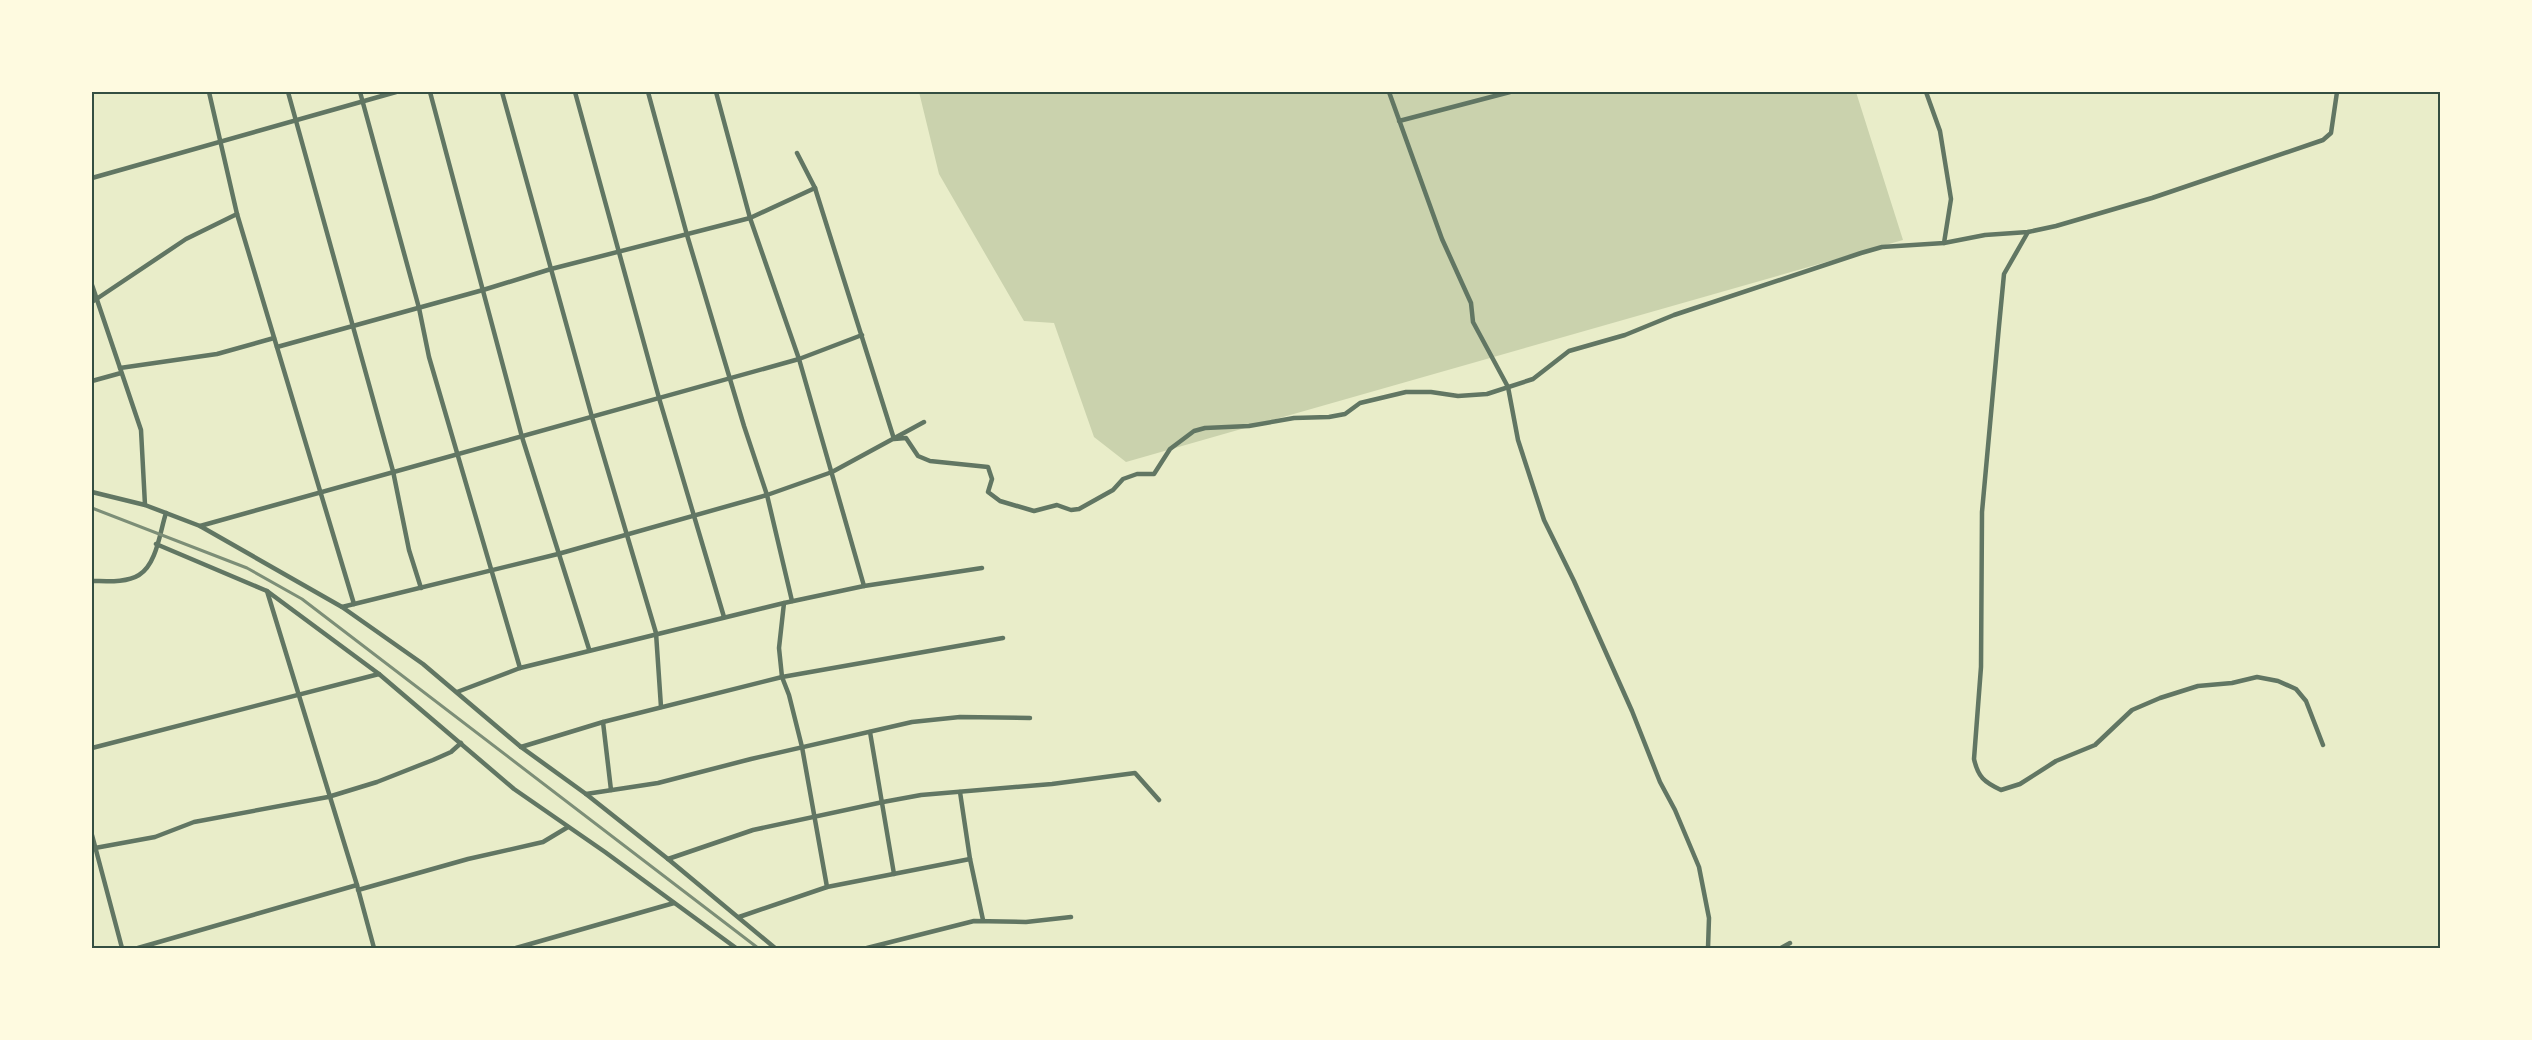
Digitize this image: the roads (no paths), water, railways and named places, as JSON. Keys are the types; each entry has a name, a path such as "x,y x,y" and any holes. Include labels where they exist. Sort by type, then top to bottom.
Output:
{"street":[{"path":"209,92 237,214 354,604"},
{"path":"288,92 393,471 409,550 421,588"},
{"path":"360,92 419,308 429,357 520,668"},
{"path":"92,177 396,92"},
{"path":"430,92 522,437 589,649"},
{"path":"502,92 592,417 656,633 661,707"},
{"path":"575,92 659,398 724,617"},
{"path":"648,92 687,235 767,495 792,601"},
{"path":"716,92 750,218 800,359 864,586"},
{"path":"1389,92 1442,238 1472,303 1473,322 1508,387 1518,440 1544,520 1574,581 1632,711 1660,782 1700,867 1709,918 1708,948"},
{"path":"1399,121 1510,92"},
{"path":"1926,92 1941,131 1951,199 1944,243"},
{"path":"894,439 906,438 918,456 930,460 988,467 992,479 988,492 999,501 1035,511 1057,505 1071,510 1079,509 1113,490 1123,479 1137,474 1154,474 1170,449 1194,431 1205,428 1250,426 1294,418 1329,417 1345,414 1360,403 1406,392 1431,392 1458,396 1487,394 1533,379 1569,351 1625,335 1674,315 1861,253 1900,244 1944,243 1985,235 2028,232 2152,198 2323,140 2331,133 2337,92"},
{"path":"797,153 815,188 894,439"},
{"path":"277,347 551,269 750,218 815,188"},
{"path":"93,302 186,239 237,214"},
{"path":"2028,232 2004,274 1989,426 1982,512 1981,667 1974,759 1977,774 1983,782 2001,790 2020,784 2056,761 2096,745 2132,710 2198,686 2232,683 2257,677 2278,681 2296,688 2306,701 2324,745"},
{"path":"92,285 93,302 121,370 141,430 145,506"},
{"path":"200,526 800,359 862,335"},
{"path":"92,381 121,370 217,354 274,338"},
{"path":"342,608 627,536 767,495 832,472 924,422"},
{"path":"92,492 145,506 200,526 342,608 423,664 520,747 586,794 775,948"},
{"path":"92,581 120,580 140,575 152,559 166,513"},
{"path":"156,544 267,591 380,674 514,789 736,948"},
{"path":"457,692 520,668 656,633 864,586 982,568"},
{"path":"267,591 328,797 358,888 374,948"},
{"path":"784,603 779,648 782,677 802,747 827,887"},
{"path":"520,747 603,722 782,677 1003,638"},
{"path":"92,748 380,674"},
{"path":"586,794 658,783 912,722 960,717 1030,718"},
{"path":"603,722 611,790"},
{"path":"870,732 894,874"},
{"path":"95,848 155,837 194,822 328,797 377,782 433,760 451,752 461,743"},
{"path":"668,859 753,830 921,795 1135,773 1159,800"},
{"path":"960,792 970,859 983,920"},
{"path":"138,948 458,861 543,842 568,827"},
{"path":"92,835 94,856 122,948"},
{"path":"739,917 827,887 970,859"},
{"path":"516,948 674,903"},
{"path":"867,948 983,920 1026,922 1071,916"},
{"path":"1781,948 1790,943"}],"railway":[{"path":"92,508 247,568 302,599 758,948"}]}
